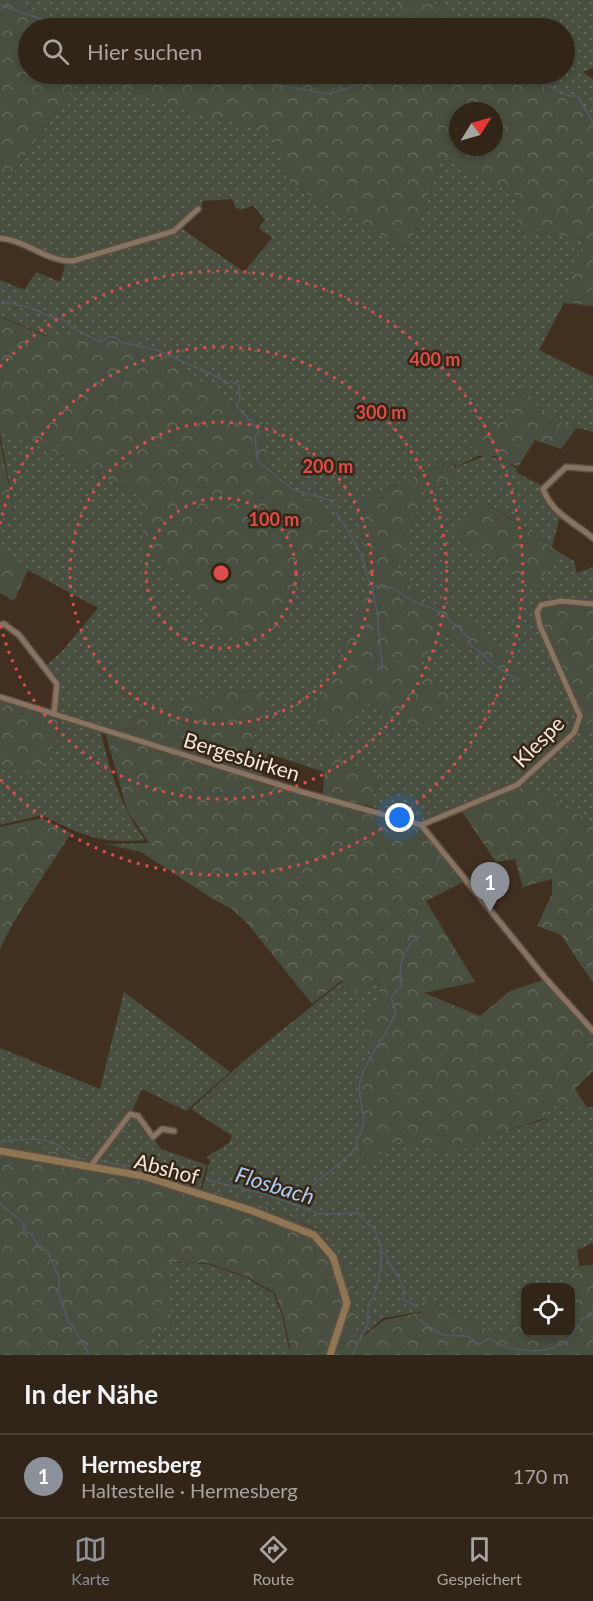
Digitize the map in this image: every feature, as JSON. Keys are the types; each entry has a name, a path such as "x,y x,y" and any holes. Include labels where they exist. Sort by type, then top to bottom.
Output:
{"street":[{"path":"0,238 21,242 59,260 73,261 174,231 198,209"},
{"path":"593,469 566,467 543,489 547,500 560,515 593,538"},
{"name":"Klespe","path":"421,825 517,785 574,733 580,716 540,626 537,612 541,605 552,602 593,604"},
{"path":"0,625 4,624 19,635 57,684 54,714"},
{"name":"Bergesbirken","path":"0,697 302,792 421,825"},
{"path":"421,825 546,979 593,1031"},
{"name":"Abshof","path":"89,1168 130,1114 138,1116 153,1137 162,1129 174,1131"},
{"name":"Abshof","path":"0,1152 143,1176 250,1210 314,1235 333,1257 347,1303 345,1315 330,1355"}],"green space":[{"path":"0,0 11,0 53,18 18,18 18,84 76,84 11,176 0,167"},
{"path":"11,0 400,0 399,18 53,18"},
{"path":"400,0 429,0 459,18 398,18"},
{"path":"429,0 593,0 593,68 583,72 593,79 593,126 580,104 537,84 575,84 575,18 459,18"},
{"path":"76,84 104,84 274,135 292,186 408,249 443,157 518,196 518,230 584,239 564,302 593,307 564,303 539,350 593,377 593,432 560,425 549,419 521,386 503,420 472,439 471,446 478,456 456,467 452,460 356,502 371,583 309,726 346,735 361,701 421,663 442,632 528,684 474,626 417,594 396,564 426,490 456,477 454,468 487,455 505,461 517,469 516,472 542,486 542,491 560,516 552,547 486,502 455,536 537,585 559,552 574,561 577,573 593,567 593,603 576,726 564,742 545,755 519,781 421,824 370,806 382,775 325,755 324,772 251,748 265,692 231,691 164,705 107,730 56,712 59,684 46,666 63,650 98,608 28,570 15,557 0,552 0,522 14,509 0,433 56,452 141,497 144,546 204,610 331,520 268,466 263,423 134,337 103,339 49,337 0,316 0,280 24,290 36,272 60,282 66,262 181,228 244,272 272,238 259,228 265,220 253,205 242,210 236,208 232,199 202,201 202,208 174,230 73,259 59,258 0,236 0,167 12,175"},
{"path":"104,84 304,84 337,88 350,84 537,84 580,104 593,126 593,306 564,302 584,239 518,230 517,196 443,157 408,249 292,186 273,135"},
{"path":"304,84 350,84 337,88"},
{"path":"0,317 45,336 103,339 134,337 263,423 268,466 331,520 273,641 206,632 204,610 143,546 141,497 56,452 0,433"},
{"path":"522,384 533,401 550,418 577,427 561,449 535,440 518,467 495,456 478,456 471,446 472,439 503,420"},
{"path":"0,442 14,509 0,522"},
{"path":"452,460 457,477 426,490 396,564 417,594 474,626 527,674 528,685 443,632 421,663 451,694 423,731 361,701 346,735 309,726 371,583 356,502"},
{"path":"485,502 559,552 537,586 454,536"},
{"path":"0,552 15,557 28,570 14,601 0,593"},
{"path":"552,603 593,604 593,729 586,734 575,734 580,715 541,626 538,612 542,606"},
{"path":"231,691 265,692 251,748 268,754 261,776 107,730 164,705"},
{"path":"0,700 60,718 57,740 38,772 0,769"},
{"path":"60,718 100,730 122,801 145,840 103,839 80,833 42,815 0,825 0,769 38,771 57,740"},
{"path":"593,729 593,823 521,782 575,734 586,734"},
{"path":"105,732 421,825 467,880 426,901 475,982 424,993 480,1016 510,991 546,979 593,1031 593,1071 575,1089 587,1107 546,1106 546,1118 483,1138 481,1148 439,1151 394,1142 364,1168 358,1083 371,1051 361,1029 369,1010 380,1002 378,975 359,995 342,980 312,1004 248,924 232,909 141,852 106,844 149,843 127,810"},
{"path":"325,754 382,775 370,806 323,796"},
{"path":"521,782 593,823 593,983 561,935 537,926 552,894 552,879 523,887 515,859 496,862 460,809"},
{"path":"42,818 71,833 13,923 0,949 0,827"},
{"path":"378,974 380,1002 369,1010 371,1051 358,1083 364,1168 394,1142 483,1138 546,1119 545,1106 593,1107 593,1243 577,1250 579,1266 560,1283 521,1283 521,1320 504,1336 416,1297 425,1311 383,1318 363,1335 356,1329 353,1281 320,1231 254,1202 202,1189 210,1160 206,1157 229,1143 232,1136 191,1109 245,1060 343,981 359,995"},
{"path":"124,992 230,1072 186,1111 142,1089 131,1113 92,1162 0,1138 0,1048 100,1089"},
{"path":"130,1114 137,1117 161,1149 207,1165 200,1189 94,1162"},
{"path":"0,1138 254,1202 321,1232 354,1281 356,1329 364,1336 384,1320 424,1312 414,1296 504,1336 521,1320 521,1337 575,1337 575,1283 560,1283 579,1266 593,1265 593,1355 284,1355 290,1348 283,1314 274,1292 245,1276 208,1263 165,1262 172,1324 138,1345 140,1355 0,1355"},
{"path":"164,1262 208,1264 245,1277 273,1293 282,1315 289,1349 284,1355 140,1355 138,1345 172,1324"}],"waterway":[{"path":"0,5 38,18"},
{"path":"271,84 329,94 362,84"},
{"path":"544,84 570,96 577,96 593,122"},
{"path":"0,301 35,309 52,318 56,316 58,320 62,318 74,329 101,342 108,337 115,337 121,342 159,351 222,379 225,384 231,382 239,385 240,401 236,405 260,432 255,435 257,460 292,489 330,500 333,506"},
{"path":"336,513 358,548 367,578 372,586 393,588 412,601 441,612 469,638 471,645 497,667 518,680"},
{"path":"372,586 378,617 382,671"},
{"path":"476,662 481,652"},
{"path":"294,1205 308,1188 342,1162 357,1146 356,1140 363,1127 360,1082 367,1063 396,1011 391,998 401,985 400,971 403,957 409,946 420,936"},
{"name":"Flosbach","path":"0,1141 43,1140 56,1144 73,1157 84,1159"},
{"name":"Flosbach","path":"101,1161 194,1178"},
{"name":"Flosbach","path":"207,1180 265,1194 319,1214 358,1213 375,1231 381,1258 379,1279 368,1305 368,1324 352,1355"},
{"path":"0,1203 24,1224 24,1231 33,1235 37,1244 47,1251 59,1277 59,1294 69,1323 75,1329 89,1355"},
{"path":"379,1251 384,1253 403,1286 403,1299 418,1307"},
{"path":"419,1320 443,1335 467,1336 479,1344 490,1338 508,1347 529,1351 560,1345 568,1340 582,1320 593,1311"}],"place":[{"name":"Hermesberg","path":"490,912"}]}
